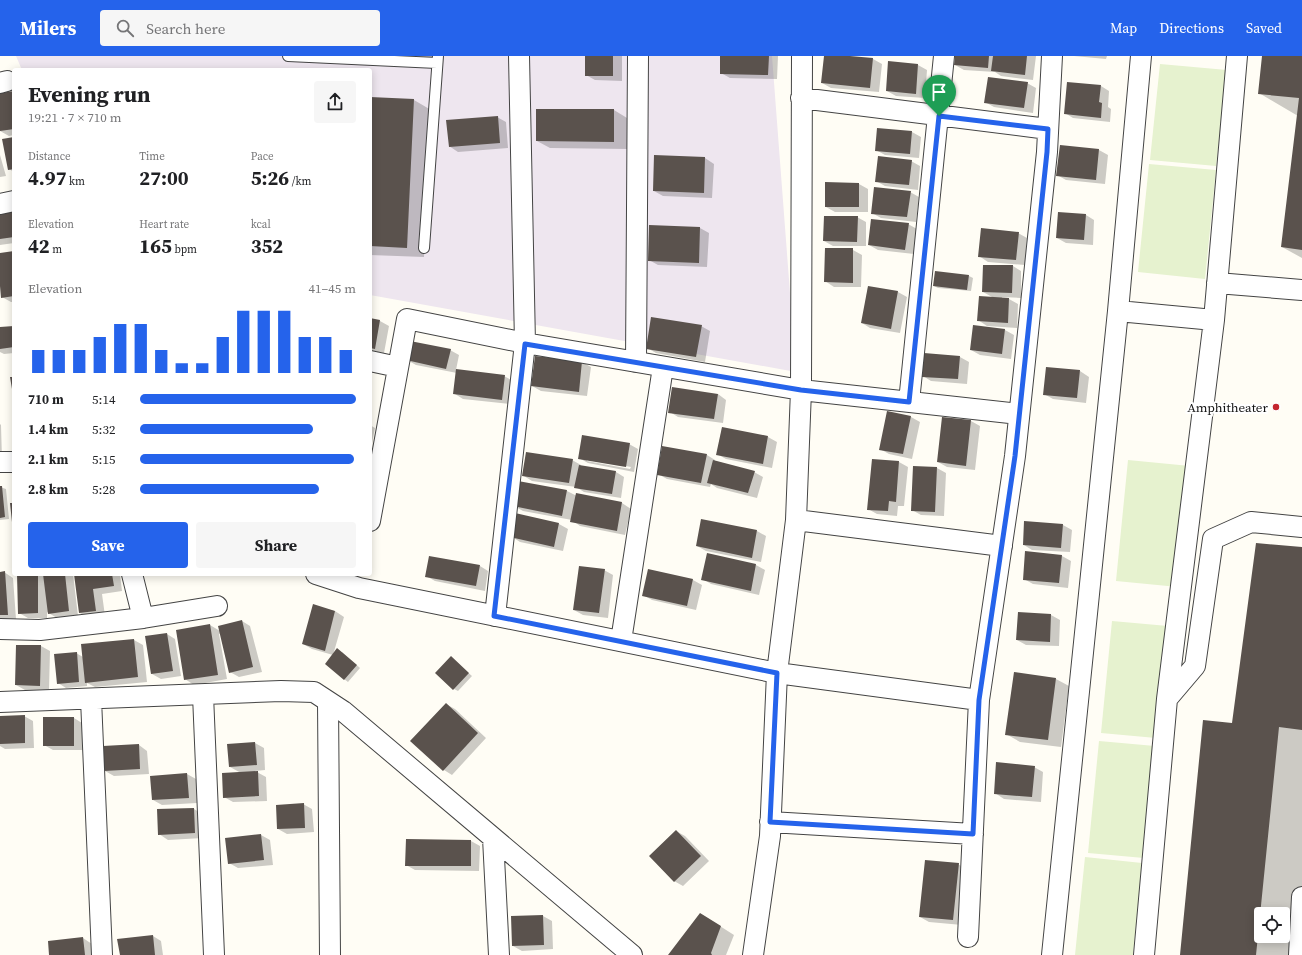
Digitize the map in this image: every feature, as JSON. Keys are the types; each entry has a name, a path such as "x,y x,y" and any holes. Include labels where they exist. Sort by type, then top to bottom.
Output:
{"street":[{"path":"494,616 525,344 519,56"},
{"path":"636,362 638,56"},
{"path":"753,955 770,836 777,673 796,520 801,390 802,56"},
{"path":"909,402 944,56"},
{"path":"968,937 979,700 1015,456 1047,152 1052,56"},
{"path":"1052,955 1118,311 1141,56"},
{"path":"1144,955 1167,699 1214,320 1238,56"},
{"path":"802,98 1048,129"},
{"path":"0,204 12,201"},
{"path":"1217,284 1302,290"},
{"path":"1118,311 1214,320"},
{"path":"372,498 374,475 407,319 525,344 801,390 1019,414"},
{"path":"372,361 398,367"},
{"path":"621,641 663,367"},
{"path":"0,462 12,462"},
{"path":"796,520 1002,546"},
{"path":"1167,699 1195,666 1213,539 1251,522 1302,527"},
{"path":"133,576 144,618"},
{"path":"329,576 360,581 494,616 777,673 979,700"},
{"path":"0,628 40,630 144,618 217,606"},
{"path":"0,702 281,691 314,692 343,711 632,955"},
{"path":"202,694 214,955"},
{"path":"91,699 102,955"},
{"path":"328,702 330,955"},
{"path":"770,822 973,834"},
{"path":"493,838 499,955"},
{"path":"1299,955 1302,897"}],"lane":[{"path":"288,56 438,60 424,248"}],"shaded area":[{"path":"16,56 772,56 796,372 372,295 372,68 21,68"}],"green space":[{"path":"1160,64 1227,70 1216,166 1150,160"},
{"path":"1149,164 1216,170 1205,279 1138,272"},
{"path":"1128,460 1190,466 1178,587 1116,581"},
{"path":"1112,621 1168,626 1156,738 1101,733"},
{"path":"1099,741 1155,746 1144,858 1088,853"},
{"path":"1085,857 1142,863 1133,955 1075,955"}],"building":[{"path":"585,56 613,56 613,76 585,76"},
{"path":"720,56 769,56 768,75 720,74"},
{"path":"824,56 873,58 870,88 821,83"},
{"path":"955,56 989,56 988,68 954,65"},
{"path":"993,56 1027,56 1025,75 991,71"},
{"path":"1262,56 1302,56 1302,250 1281,247 1299,98 1258,94"},
{"path":"888,61 918,64 916,94 886,91"},
{"path":"988,77 1028,82 1024,108 984,103"},
{"path":"1067,82 1101,85 1099,102 1102,103 1101,118 1064,114"},
{"path":"12,91 12,129 0,131 0,93"},
{"path":"372,97 414,99 407,248 372,246"},
{"path":"536,109 614,109 614,142 536,141"},
{"path":"498,116 500,143 449,147 446,120"},
{"path":"877,128 912,131 910,154 875,151"},
{"path":"12,137 12,169 8,170 2,139"},
{"path":"1060,145 1099,149 1096,180 1056,176"},
{"path":"654,155 705,157 704,193 653,191"},
{"path":"878,156 912,160 909,185 875,182"},
{"path":"825,182 859,183 859,207 825,207"},
{"path":"874,187 911,191 907,217 871,214"},
{"path":"12,208 12,237 0,239 0,211"},
{"path":"1058,212 1086,214 1084,240 1056,238"},
{"path":"824,216 858,216 857,242 823,241"},
{"path":"871,219 909,223 905,250 868,245"},
{"path":"649,225 700,227 699,263 648,261"},
{"path":"981,228 1019,232 1016,260 978,257"},
{"path":"825,248 853,248 853,283 824,282"},
{"path":"12,251 12,296 1,298 0,286 0,253"},
{"path":"983,265 1013,265 1012,293 982,292"},
{"path":"935,271 969,275 967,290 933,286"},
{"path":"868,286 898,291 891,329 861,323"},
{"path":"979,296 1009,298 1008,323 977,321"},
{"path":"651,317 702,325 696,357 646,349"},
{"path":"372,318 380,320 375,349 372,348"},
{"path":"973,325 1005,329 1002,354 970,350"},
{"path":"12,326 12,347 0,349 0,327"},
{"path":"410,341 451,349 446,369 406,360"},
{"path":"924,353 960,356 958,379 922,377"},
{"path":"535,356 582,361 579,392 531,386"},
{"path":"1046,367 1080,370 1077,398 1043,395"},
{"path":"456,369 505,375 502,400 453,394"},
{"path":"10,377 12,377 12,389"},
{"path":"672,387 718,394 714,419 668,413"},
{"path":"887,411 911,416 903,454 879,450"},
{"path":"942,417 971,420 966,466 937,462"},
{"path":"722,427 768,436 763,464 716,455"},
{"path":"582,435 630,443 626,467 578,459"},
{"path":"662,446 707,454 701,483 657,475"},
{"path":"526,452 573,459 569,483 522,476"},
{"path":"872,459 899,461 896,502 889,501 888,511 867,510"},
{"path":"713,460 755,471 748,493 707,483"},
{"path":"579,465 616,471 612,494 574,488"},
{"path":"913,466 937,467 935,512 911,511"},
{"path":"518,481 567,490 562,516 513,506"},
{"path":"0,486 2,486 5,517 0,518"},
{"path":"576,493 622,502 617,531 570,522"},
{"path":"10,503 12,503 12,522"},
{"path":"515,513 559,523 554,547 510,537"},
{"path":"701,519 757,530 752,558 696,546"},
{"path":"1024,521 1063,524 1061,548 1023,545"},
{"path":"1256,543 1302,547 1302,730 1279,727 1261,907 1254,907 1254,943 1257,943 1256,955 1180,955 1203,720 1232,723"},
{"path":"1025,551 1062,555 1059,583 1023,580"},
{"path":"707,553 756,564 751,591 701,580"},
{"path":"429,556 480,565 476,586 425,577"},
{"path":"579,566 605,569 599,613 573,610"},
{"path":"648,569 693,579 687,606 642,596"},
{"path":"5,571 8,615 0,615 0,572"},
{"path":"17,576 38,576 38,613 18,614"},
{"path":"43,576 65,576 69,611 48,614"},
{"path":"74,576 112,576 114,586 93,589 96,611 79,613"},
{"path":"313,604 335,611 325,651 302,644"},
{"path":"1018,612 1051,614 1050,642 1016,640"},
{"path":"242,620 253,667 229,673 218,626"},
{"path":"210,624 218,675 184,680 176,630"},
{"path":"167,633 173,671 151,674 145,636"},
{"path":"134,639 138,677 85,683 81,644"},
{"path":"16,645 41,645 40,686 15,685"},
{"path":"337,648 357,665 344,680 325,664"},
{"path":"77,652 79,682 57,684 54,654"},
{"path":"451,656 469,673 453,690 435,673"},
{"path":"1014,672 1056,678 1048,740 1005,735"},
{"path":"446,703 478,733 443,771 410,741"},
{"path":"25,715 25,743 0,744 0,716"},
{"path":"43,717 74,717 74,746 43,746"},
{"path":"255,742 257,765 229,767 227,744"},
{"path":"139,744 140,769 104,771 103,746"},
{"path":"996,762 1035,766 1032,797 994,794"},
{"path":"258,771 259,796 223,798 222,773"},
{"path":"187,773 189,798 152,800 150,776"},
{"path":"304,803 305,828 277,829 276,805"},
{"path":"194,808 195,833 158,835 157,809"},
{"path":"676,830 701,856 674,882 649,856"},
{"path":"261,834 264,860 228,864 225,838"},
{"path":"406,839 471,840 471,866 405,866"},
{"path":"925,860 959,863 953,920 919,917"},
{"path":"700,913 721,926 711,953 712,955 668,955"},
{"path":"543,915 544,945 512,946 511,916"},
{"path":"153,935 155,955 120,955 117,939"},
{"path":"83,937 85,955 49,955 48,941"}],"place":[{"name":"Amphitheater","path":"1276,407"}],"route":[{"path":"939,116 1048,129 1047,152 1015,456 979,700 973,834 770,822 777,673 494,616 525,344 801,390 909,402 939,116"}]}
